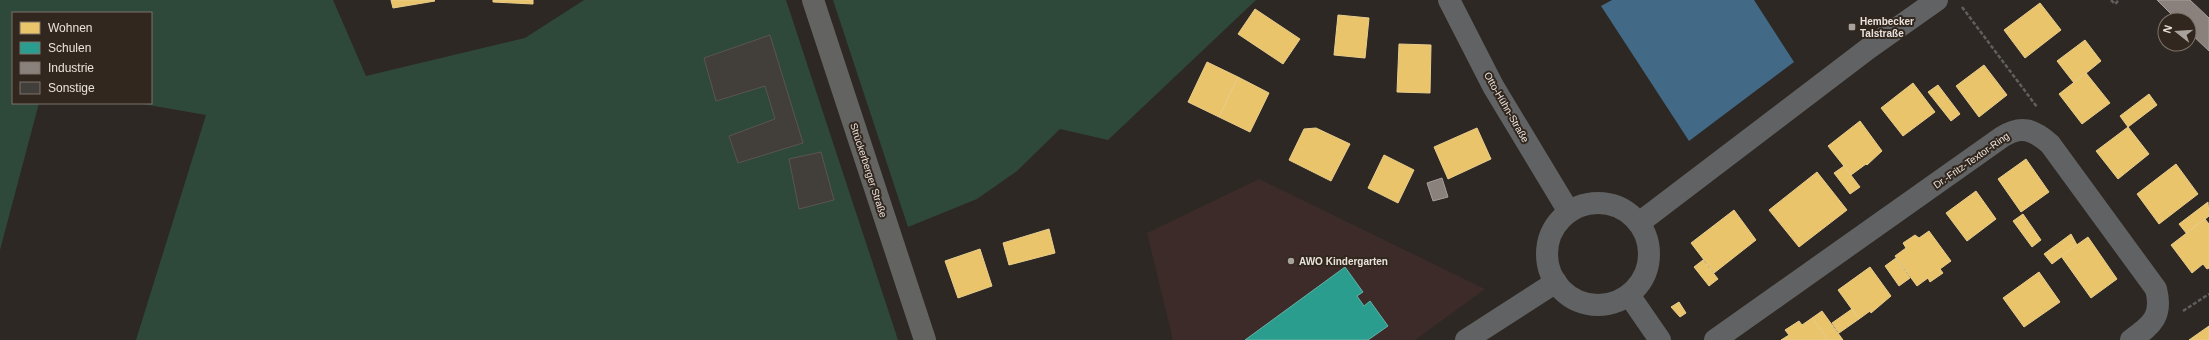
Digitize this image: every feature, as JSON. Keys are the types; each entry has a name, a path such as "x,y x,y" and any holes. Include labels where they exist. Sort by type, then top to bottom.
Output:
{"main road":[{"name":"Strückerberger Straße","path":"813,0 925,340"}],"street":[{"name":"Otto-Hühn-Straße","path":"1449,0 1493,86 1569,212"},
{"path":"1639,223 1869,48 1937,0"},
{"name":"Dr.-Fritz-Textor-Ring","path":"1715,340 2002,137 2022,128 2031,130"},
{"path":"2031,130 2050,144 2156,289 2159,301 2157,314 2152,324 2131,340"},
{"path":"1593,203 1611,204 1626,211 1639,223 1647,239 1649,257 1645,274 1629,295 1614,302 1598,305 1582,302 1567,294 1556,282 1549,266 1548,249 1552,232 1569,212 1576,208 1593,203"},
{"path":"1466,340 1556,282"},
{"path":"1629,295 1660,340"}],"path":[{"path":"2111,0 2115,4 2119,0"},
{"path":"1966,12 2040,111 2031,130"}],"shaded area":[{"name":"AWO Kindergarten","path":"1259,179 1485,289 1415,340 1173,340 1147,233"}],"green space":[{"path":"0,0 333,0 366,76 525,38 584,0 786,0 898,340 136,340 206,115 143,104 152,104 152,12 12,12 12,104 39,104 0,250"},
{"path":"833,0 1256,0 1108,140 1060,129 1017,171 977,199 908,227"}],"water":[{"path":"1612,0 1754,0 1794,62 1689,141 1601,6"}],"building: Wohnen":[{"path":"391,0 434,0 435,1 393,8"},
{"path":"493,0 533,0 533,4 493,2"},
{"path":"2040,3 2061,30 2025,58 2004,30"},
{"path":"1255,9 1300,39 1283,64 1238,34"},
{"path":"1338,15 1369,18 1365,58 1334,55"},
{"path":"2085,40 2101,61 2074,83 2057,61"},
{"path":"1399,44 1431,45 1430,93 1397,92"},
{"path":"1207,62 1238,77 1219,117 1188,102"},
{"path":"1984,65 2007,95 1979,117 1956,86"},
{"path":"2086,73 2110,103 2082,124 2059,94"},
{"path":"1238,77 1269,93 1250,132 1219,117"},
{"path":"1913,83 1935,112 1903,136 1881,108"},
{"path":"1938,85 1960,114 1951,121 1928,92"},
{"path":"2149,94 2157,105 2128,127 2120,116"},
{"path":"1860,121 1882,151 1867,165 1866,164 1851,175 1828,146"},
{"path":"2128,127 2149,154 2118,179 2096,151"},
{"path":"1316,128 1350,144 1331,181 1289,160 1304,129"},
{"path":"1477,128 1491,159 1448,179 1434,147"},
{"path":"1384,155 1414,170 1398,203 1368,188"},
{"path":"2026,159 2049,192 2021,212 1998,179"},
{"path":"2176,164 2198,194 2159,224 2137,194"},
{"path":"1844,166 1860,187 1850,194 1834,173"},
{"path":"1817,172 1847,210 1799,247 1769,210"},
{"path":"1976,191 1996,219 1967,241 1946,213"},
{"path":"2208,202 2209,216 2187,234 2179,224"},
{"path":"1734,210 1756,240 1714,273 1691,243"},
{"path":"2023,214 2041,240 2032,247 2013,221"},
{"path":"2205,219 2209,224 2209,268 2207,269 2203,264 2192,273 2171,245"},
{"path":"1049,229 1055,253 1009,265 1003,243"},
{"path":"1929,231 1951,261 1940,269 1943,273 1930,282 1928,278 1917,286 1895,256 1906,248 1903,243 1915,235 1919,238"},
{"path":"2071,234 2077,245 2052,264 2044,254"},
{"path":"2088,237 2117,279 2091,298 2061,256"},
{"path":"980,249 992,286 958,298 945,261"},
{"path":"1896,258 1910,278 1899,286 1885,266"},
{"path":"1703,260 1718,279 1709,286 1694,267"},
{"path":"1870,267 1891,296 1871,313 1870,311 1859,319 1838,290"},
{"path":"2039,272 2060,302 2024,327 2003,298"},
{"path":"1679,302 1686,313 1680,317 1671,307"},
{"path":"1852,309 1859,319 1839,333 1832,323"},
{"path":"1822,311 1843,340 1828,340 1812,318"},
{"path":"1812,318 1828,340 1781,340 1789,335 1785,330 1799,321 1802,325"},
{"path":"2209,326 2209,340 2189,340"}],"building: Schulen":[{"path":"1345,267 1363,292 1357,296 1364,306 1370,301 1388,326 1368,340 1245,340"}],"building: Industrie":[{"path":"2157,0 2190,0 2209,18 2209,51 2197,40 2197,12 2169,12"},
{"path":"1442,178 1448,197 1433,201 1427,183"}],"building: Sonstige":[{"path":"770,35 803,143 738,163 729,136 775,119 765,86 716,101 704,58"},
{"path":"821,152 834,200 799,209 789,159"}],"place":[{"name":"Hembecker Talstraße","path":"1852,27"},
{"name":"AWO Kindergarten","path":"1291,261"}]}
